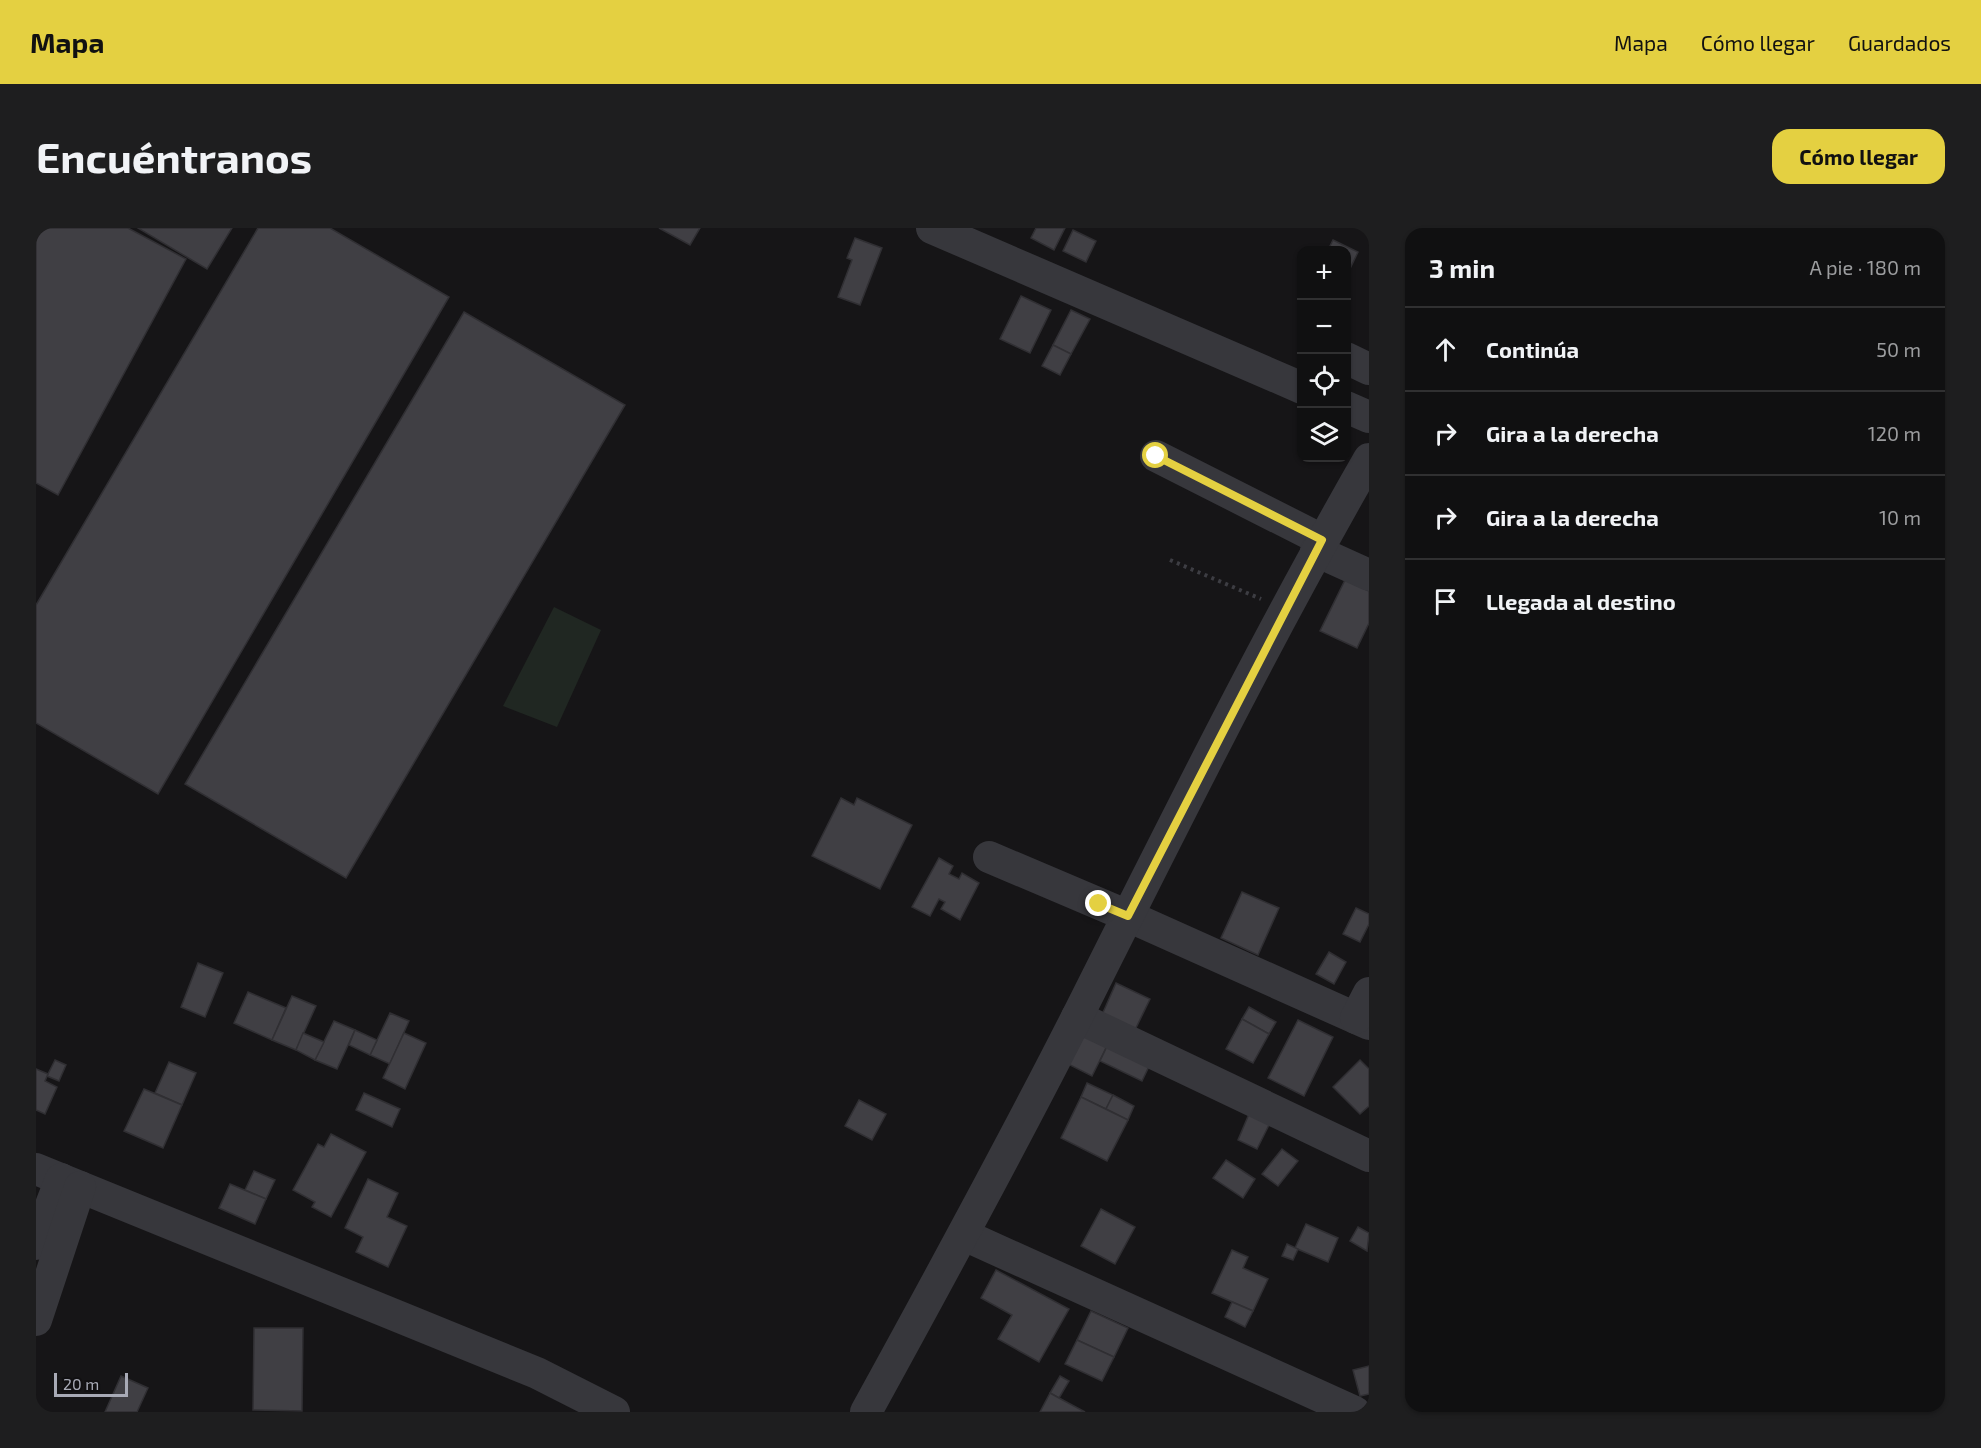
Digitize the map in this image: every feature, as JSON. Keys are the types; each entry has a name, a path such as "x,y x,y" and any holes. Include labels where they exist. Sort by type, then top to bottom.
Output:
{"street":[{"path":"932,228 1297,386"},
{"path":"1351,360 1369,369"},
{"path":"1349,408 1369,417"},
{"path":"1156,456 1319,545 1369,575"},
{"path":"866,1412 964,1235 1128,916 1177,790 1286,609 1319,545 1369,459"},
{"path":"989,857 1365,1012"},
{"path":"1077,1017 1369,1156"},
{"path":"36,1244 59,1179"},
{"path":"36,1320 59,1179"},
{"path":"59,1179 542,1366 573,1382 614,1412"},
{"path":"964,1235 1355,1412"}],"path":[{"path":"1170,560 1286,609"}],"shaded area":[{"path":"554,607 601,630 557,727 503,706"}],"building":[{"path":"36,228 128,228 186,259 58,495 36,483"},
{"path":"138,228 232,228 207,269"},
{"path":"258,228 330,228 449,297 158,794 36,723 36,605"},
{"path":"659,228 700,228 690,245"},
{"path":"1036,228 1065,228 1054,250 1031,238"},
{"path":"1073,230 1096,241 1086,262 1063,251"},
{"path":"855,238 882,248 860,305 838,297 852,260 847,258"},
{"path":"1333,240 1346,246 1330,246"},
{"path":"1351,249 1358,252 1351,267"},
{"path":"1021,296 1051,310 1030,353 1000,339"},
{"path":"1071,310 1090,319 1071,354 1053,345"},
{"path":"464,312 625,405 346,878 185,784"},
{"path":"1053,345 1071,354 1060,375 1042,366"},
{"path":"1345,580 1369,591 1369,623 1357,648 1320,631"},
{"path":"841,798 854,805 857,798 912,825 880,889 812,856"},
{"path":"939,858 953,866 949,874 959,879 962,873 979,883 960,920 941,909 945,902 939,899 930,916 912,907"},
{"path":"1242,892 1279,908 1258,955 1221,938"},
{"path":"1356,908 1369,914 1369,924 1360,942 1343,934"},
{"path":"1329,952 1346,962 1334,984 1316,974"},
{"path":"198,963 223,973 205,1017 181,1007"},
{"path":"1116,983 1150,999 1134,1032 1101,1017"},
{"path":"248,992 286,1008 272,1040 234,1023"},
{"path":"292,996 316,1006 296,1050 272,1040"},
{"path":"1249,1007 1276,1022 1269,1034 1242,1019"},
{"path":"390,1013 409,1021 390,1064 370,1055"},
{"path":"1242,1019 1269,1034 1253,1063 1226,1049"},
{"path":"1298,1020 1333,1037 1304,1096 1268,1078"},
{"path":"334,1021 355,1030 337,1069 315,1060"},
{"path":"1086,1028 1110,1040 1092,1076 1068,1064"},
{"path":"355,1030 377,1040 370,1055 349,1045"},
{"path":"303,1033 324,1042 315,1060 296,1050"},
{"path":"404,1033 426,1043 405,1089 383,1078"},
{"path":"1110,1040 1152,1060 1142,1081 1100,1061"},
{"path":"55,1060 66,1065 59,1081 47,1076"},
{"path":"1360,1060 1369,1069 1369,1106 1360,1114 1333,1087"},
{"path":"169,1062 196,1073 182,1105 155,1093"},
{"path":"36,1069 48,1074 45,1081 57,1087 45,1114 36,1110"},
{"path":"1087,1083 1113,1095 1106,1109 1081,1097"},
{"path":"144,1089 182,1105 163,1148 124,1131"},
{"path":"364,1093 400,1109 392,1127 356,1110"},
{"path":"1113,1095 1134,1106 1128,1120 1106,1109"},
{"path":"1081,1097 1128,1120 1107,1161 1061,1138"},
{"path":"859,1100 886,1114 872,1140 845,1126"},
{"path":"1249,1114 1270,1123 1257,1149 1238,1140"},
{"path":"331,1134 366,1152 331,1217 312,1207 315,1202 293,1190 318,1144 324,1147"},
{"path":"1282,1149 1298,1161 1278,1186 1262,1174"},
{"path":"1226,1160 1255,1179 1243,1198 1213,1178"},
{"path":"254,1171 275,1180 266,1199 245,1190"},
{"path":"368,1179 398,1193 387,1217 407,1226 388,1267 356,1252 363,1237 345,1228"},
{"path":"230,1184 266,1199 255,1224 219,1208"},
{"path":"1101,1209 1135,1227 1115,1264 1081,1246"},
{"path":"1306,1224 1338,1238 1328,1262 1295,1248"},
{"path":"1358,1227 1369,1233 1367,1251 1350,1241"},
{"path":"1287,1244 1298,1249 1293,1260 1282,1256"},
{"path":"1232,1250 1248,1257 1243,1268 1268,1279 1253,1311 1212,1293"},
{"path":"996,1270 1069,1309 1039,1362 998,1339 1012,1315 981,1298"},
{"path":"1232,1302 1253,1311 1245,1327 1225,1317"},
{"path":"1091,1311 1128,1328 1114,1357 1077,1340"},
{"path":"254,1328 303,1328 302,1411 253,1410"},
{"path":"1077,1340 1114,1357 1102,1381 1065,1364"},
{"path":"1369,1366 1369,1394 1360,1396 1353,1370"},
{"path":"121,1376 148,1388 137,1412 105,1412"},
{"path":"1060,1376 1069,1381 1059,1398 1050,1393"},
{"path":"1050,1393 1059,1398 1085,1412 1040,1412"}],"route":[{"path":"1099,904 1128,916 1192,786 1322,540 1156,456"}]}
